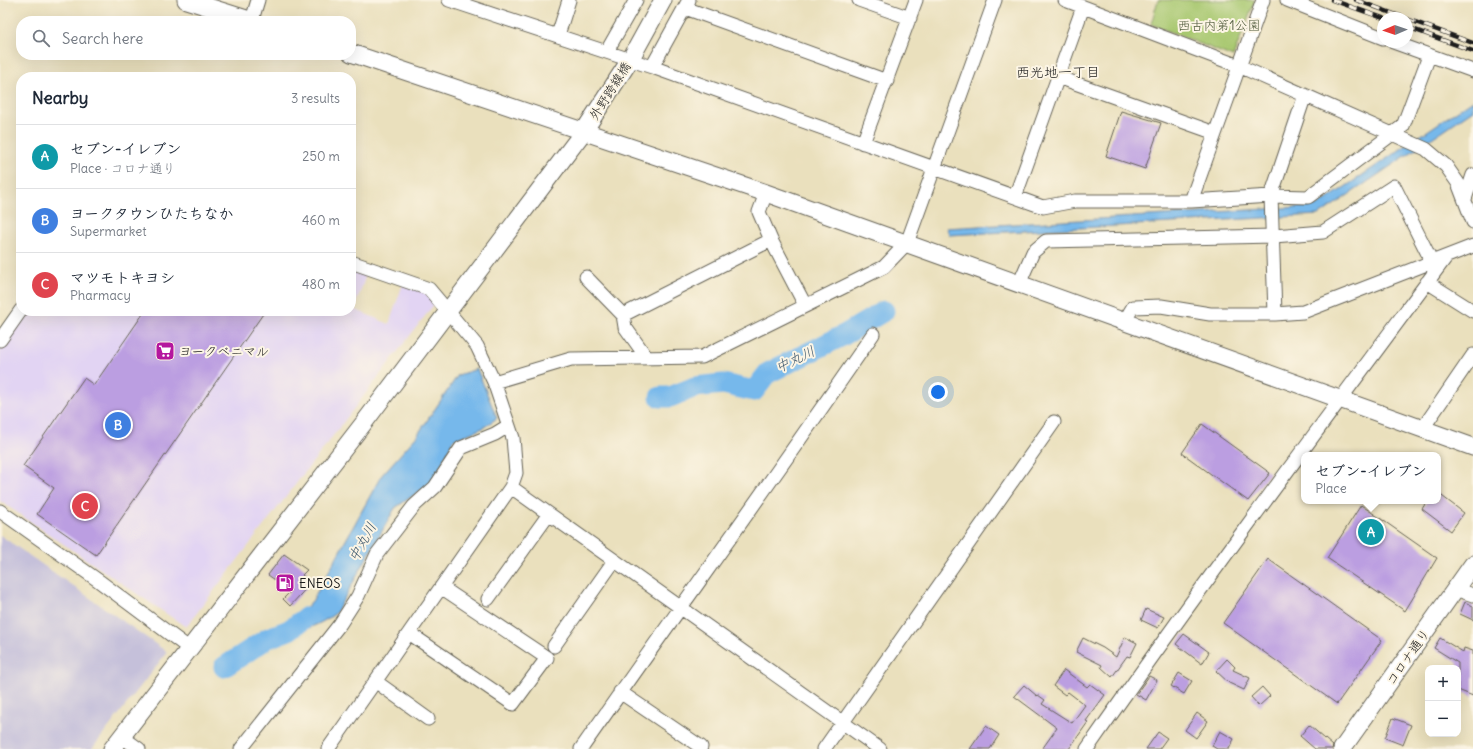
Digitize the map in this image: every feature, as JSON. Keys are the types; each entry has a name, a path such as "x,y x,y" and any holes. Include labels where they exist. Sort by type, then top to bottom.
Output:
{"street":[{"path":"186,0 236,16"},
{"path":"253,16 258,0"},
{"path":"449,0 489,6 558,35 607,51 632,55 652,67 1043,207 1075,202 1191,201 1271,196 1308,197 1403,126 1429,56"},
{"path":"558,35 569,0"},
{"path":"607,51 636,0"},
{"name":"外野跨線橋","path":"116,743 190,649 449,311 584,131 632,55 663,0"},
{"path":"860,0 910,18"},
{"path":"863,143 916,0"},
{"path":"494,382 571,359 702,357 884,267 907,243 995,0"},
{"path":"1065,0 1239,66 1426,149 1446,166 1458,183 1473,222"},
{"path":"1191,201 1263,0"},
{"path":"1290,0 1377,36"},
{"path":"652,67 687,4 887,81"},
{"path":"1015,197 1083,7"},
{"path":"1408,48 1473,71"},
{"path":"356,55 766,193 1473,447"},
{"path":"1058,77 1215,133"},
{"path":"1275,314 1274,236 1271,196 1305,95"},
{"path":"1465,199 1473,176"},
{"path":"1019,284 1033,252 1046,241 1274,236 1323,232 1394,186 1432,262"},
{"path":"766,193 759,212 771,240 805,305"},
{"path":"623,315 771,240"},
{"path":"1124,322 1133,307 1162,306 1210,314 1275,314 1303,312 1473,246"},
{"path":"1087,749 1166,636 1446,257"},
{"path":"328,749 511,487 516,473 513,438 494,382 477,346 429,289 356,264"},
{"path":"586,277 623,315 625,328 647,358"},
{"path":"1427,282 1473,312"},
{"path":"0,340 17,316"},
{"path":"581,749 679,608 783,466 873,334"},
{"path":"1423,428 1473,355"},
{"path":"824,749 1054,422"},
{"path":"242,749 340,624 358,596 377,554 414,506 435,487 461,448 495,434 508,426"},
{"path":"511,487 679,608 880,749"},
{"path":"0,511 99,581 190,649"},
{"path":"488,599 549,514"},
{"path":"554,646 614,561"},
{"name":"コロナ通り","path":"1342,749 1473,564"},
{"path":"409,633 513,704 547,658 441,587"},
{"path":"1455,589 1473,595"},
{"path":"375,681 428,718"},
{"path":"620,692 701,747"},
{"path":"116,743 139,749"}],"shaded area":[{"path":"356,269 367,272 356,303"},
{"path":"403,284 425,292 435,303 186,627 0,501 0,345 20,316 356,316 356,310 389,324"},
{"path":"0,535 167,652 92,749 0,749"}],"green space":[{"name":"西古内第1公園","path":"1158,0 1255,0 1233,57 1151,24"}],"water":[{"path":"1473,100 1473,110 1319,215 950,235 946,228 1317,206"},
{"path":"477,369 497,418 483,428 453,440 433,482 395,508 336,613 311,627 283,633 313,600 381,476 416,437 458,375"}],"building":[{"path":"1121,111 1161,123 1145,169 1106,156"},
{"path":"142,316 262,316 96,555 37,514 54,488 23,466 84,378 94,385"},
{"path":"1202,424 1270,473 1248,501 1182,453"},
{"path":"1441,495 1464,513 1451,531 1422,509 1425,504 1441,504"},
{"path":"1361,505 1437,558 1405,611 1327,558"},
{"path":"284,554 307,570 302,575 311,583 290,606 283,599 291,591 268,575"},
{"path":"1268,559 1382,640 1337,704 1223,623"},
{"path":"1465,602 1473,606 1473,620 1460,614"},
{"path":"1146,609 1164,617 1158,628 1141,620"},
{"path":"1184,634 1209,652 1202,664 1176,644"},
{"path":"1125,637 1137,643 1130,657 1127,656 1112,677 1101,667 1102,665 1076,652 1083,638 1103,648 1116,657"},
{"path":"1440,638 1463,652 1464,648 1473,651 1473,696 1461,691 1461,665 1458,665 1458,663 1434,648"},
{"path":"1227,659 1235,667 1233,670 1250,678 1244,690 1229,683 1216,671"},
{"path":"1064,670 1087,687 1090,684 1105,695 1086,721 1088,722 1069,749 1042,749 1057,728 1014,696 1024,685 1037,696 1038,695 1045,700 1042,704 1072,723 1085,705 1068,692 1065,695 1053,686"},
{"path":"1179,673 1192,681 1184,694 1171,686"},
{"path":"1149,676 1157,680 1146,700 1136,694"},
{"path":"1262,687 1270,696 1259,706 1251,697"},
{"path":"1197,713 1208,721 1196,738 1185,730"},
{"path":"1393,718 1411,725 1403,745 1385,738"},
{"path":"1309,725 1333,746 1332,749 1315,749 1300,736"},
{"path":"986,726 999,735 990,749 970,749"},
{"path":"1220,731 1234,739 1229,749 1217,749 1212,746"},
{"path":"1158,732 1167,738 1159,749 1146,749"}],"waterway":[{"name":"中丸川","path":"660,397 670,397 695,387 723,384 754,391 768,373 844,335 884,311"},
{"name":"中丸川","path":"224,667 268,638 289,630 307,617"}],"railway":[{"path":"1332,0 1377,16"},
{"path":"1356,0 1389,12"},
{"path":"1413,21 1473,43"},
{"path":"1413,29 1473,51"}],"place":[{"name":"ヨークベニマル","path":"165,351"},
{"name":"ヨークタウンひたちなか","path":"118,425"},
{"name":"マツモトキヨシ","path":"85,506"},
{"name":"セブン-イレブン","path":"1371,532"},
{"name":"ENEOS","path":"285,583"}],"district":[{"name":"西光地一丁目","path":"1058,72"}]}
